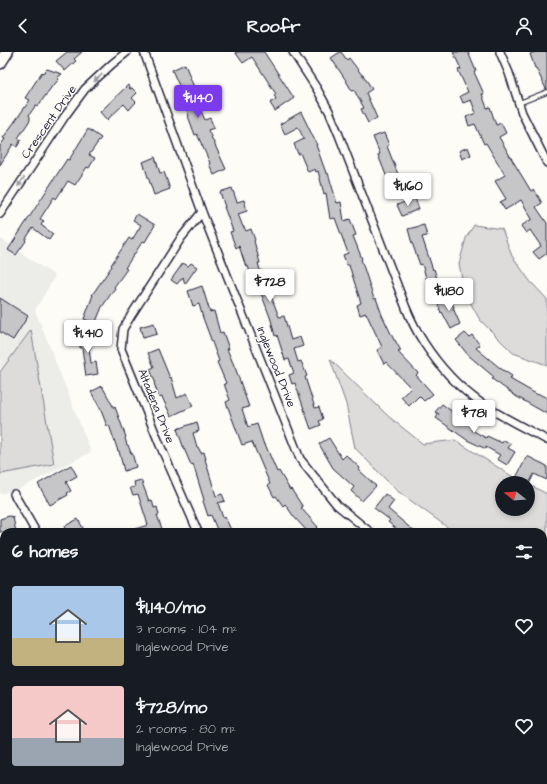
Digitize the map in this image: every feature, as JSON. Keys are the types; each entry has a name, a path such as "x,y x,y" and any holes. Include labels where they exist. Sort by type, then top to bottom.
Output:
{"street":[{"path":"0,63 7,52"},
{"name":"Crescent Drive","path":"0,214 65,116 85,89 127,52"},
{"name":"Inglewood Drive","path":"144,52 202,212 300,459 337,505 365,528"},
{"path":"293,52 317,89 329,111 406,308 424,343 448,374 475,398 497,413 547,440"},
{"path":"500,52 522,113 547,163"},
{"name":"Altadena Drive","path":"196,528 160,445 121,349 123,329 181,238 202,212"},
{"path":"14,494 34,528"}],"lane":[{"path":"519,103 547,92"}],"shaded area":[{"path":"474,225 502,229 512,256 530,281 547,299 547,365 513,353 480,320 465,293 459,264 466,238"},
{"path":"0,238 55,276 35,310 91,452 19,489 0,494"},
{"path":"31,330 54,464 1,474 0,372"},
{"path":"330,359 388,416 423,444 455,440 512,476 495,476 495,516 535,516 535,488 547,494 547,528 448,528 396,490 355,448 346,404"}],"building":[{"path":"67,52 82,52 74,59 76,61 65,71 56,61"},
{"path":"235,52 264,52 294,98 275,111 270,103 276,99 274,95 276,94 252,57 243,63"},
{"path":"340,52 347,60 349,58 372,89 366,93 377,118 368,123 361,109 364,108 354,90 352,91 331,58"},
{"path":"453,52 468,52 476,71 474,72 484,94 482,94 487,108 490,107 496,125 501,123 506,133 499,137 531,191 534,189 542,203 536,207 547,223 547,255 546,254 539,259 533,252 541,246 530,230 526,233 521,226 532,219 521,200 505,210 500,202 506,199 495,181 505,175 486,143 484,144 475,124 469,126 466,117 476,113 471,100 463,103 460,96 468,92 458,70 461,69"},
{"path":"535,52 547,52 547,89 535,68 530,54"},
{"path":"185,64 198,98 192,100 197,113 201,111 205,120 210,118 214,128 208,130 226,169 214,175 197,134 195,135 179,90 181,90 172,70"},
{"path":"47,69 62,74 57,78 59,79 29,115 30,120 18,138 21,140 17,147 13,144 0,165 0,146 5,139 3,138 30,100 25,98 42,72 43,73"},
{"path":"128,85 130,89 132,88 137,93 132,98 136,102 129,110 124,104 107,120 100,112"},
{"path":"301,112 317,145 326,173 328,173 337,203 341,202 344,221 350,219 356,235 353,236 362,259 374,299 376,298 382,315 401,351 398,352 418,373 416,375 433,394 424,401 419,396 409,406 401,397 411,388 386,362 384,364 377,350 382,347 366,313 360,315 357,305 361,303 349,265 347,265 343,255 348,253 335,218 330,219 326,193 324,194 318,171 316,172 315,169 308,172 300,153 298,154 294,144 304,139 298,127 285,134 280,124"},
{"path":"88,129 101,138 89,155 95,158 75,185 68,181 56,199 54,197 40,219 44,221 41,225 53,234 49,240 33,228 16,255 8,250 67,159 69,160"},
{"path":"384,133 389,145 387,146 399,177 401,176 406,187 393,193 378,155 380,154 373,137"},
{"path":"468,147 471,155 462,159 459,151"},
{"path":"155,157 160,173 164,172 170,189 154,195 143,162"},
{"path":"232,188 237,202 244,200 247,211 238,214 246,231 251,229 255,240 260,263 258,263 263,280 268,278 271,287 268,288 279,317 284,316 291,340 300,337 303,346 294,349 298,362 301,361 307,376 305,377 315,408 319,407 323,419 319,421 321,425 311,429 295,383 292,384 289,375 294,373 289,359 285,360 277,335 275,336 260,290 256,291 248,266 246,267 239,246 236,248 230,232 233,231 220,192"},
{"path":"415,198 419,209 402,216 397,205"},
{"path":"137,214 155,225 145,242 143,241 125,268 127,269 102,307 95,324 84,319 92,295 129,238 132,240 141,225 133,220"},
{"path":"424,225 427,236 422,237 439,285 429,288 422,264 420,265 408,229"},
{"path":"183,263 188,266 191,263 197,267 185,284 183,277 177,284 171,280"},
{"path":"202,286 210,312 214,311 220,333 223,332 229,349 227,349 249,407 242,409 248,427 257,424 264,445 265,444 277,472 279,471 290,490 291,489 303,507 301,508 318,527 317,528 304,528 285,504 283,506 276,496 274,497 252,442 242,445 226,402 230,400 224,384 226,383 217,362 219,361 199,304 193,306 188,291"},
{"path":"450,296 453,308 460,324 451,329 442,312 441,313 437,301"},
{"path":"0,298 28,316 13,340 0,332"},
{"path":"154,323 157,334 143,338 140,327"},
{"path":"80,332 91,332 91,348 89,348 91,363 96,362 98,374 86,376 82,348 80,348"},
{"path":"465,333 469,337 472,335 480,345 476,348 512,376 510,379 538,395 539,394 547,398 547,414 512,394 492,379 494,377 468,355 456,340"},
{"path":"158,349 170,378 171,377 177,398 187,393 193,406 171,416 162,397 159,398 150,369 154,367 148,353"},
{"path":"102,386 114,408 115,407 126,437 127,445 132,453 136,467 124,471 119,451 109,425 107,426 100,408 91,392"},
{"path":"442,404 474,427 472,430 486,438 487,436 502,443 504,440 511,444 508,448 515,452 507,465 497,459 500,455 486,447 486,449 467,440 436,418 439,414 435,412"},
{"path":"197,422 199,431 193,433 197,447 201,453 204,452 216,496 222,494 225,501 218,503 223,518 225,517 230,528 216,528 211,515 208,516 193,464 191,465 177,429"},
{"path":"329,438 342,459 346,455 376,486 362,501 351,491 354,487 333,468 319,444"},
{"path":"527,456 547,466 547,480 534,474 533,476 517,476"},
{"path":"71,465 77,476 66,482 71,491 67,493 68,495 50,505 38,484"},
{"path":"141,480 149,501 152,500 154,508 157,507 159,515 157,515 162,528 138,528 148,525 138,494 133,495 130,488 135,487 134,482"},
{"path":"385,494 394,501 388,509 410,528 395,528 388,522 390,520 374,508"},
{"path":"9,516 13,517 15,528 0,528 0,519"},
{"path":"78,519 83,528 66,528 65,526"}]}
